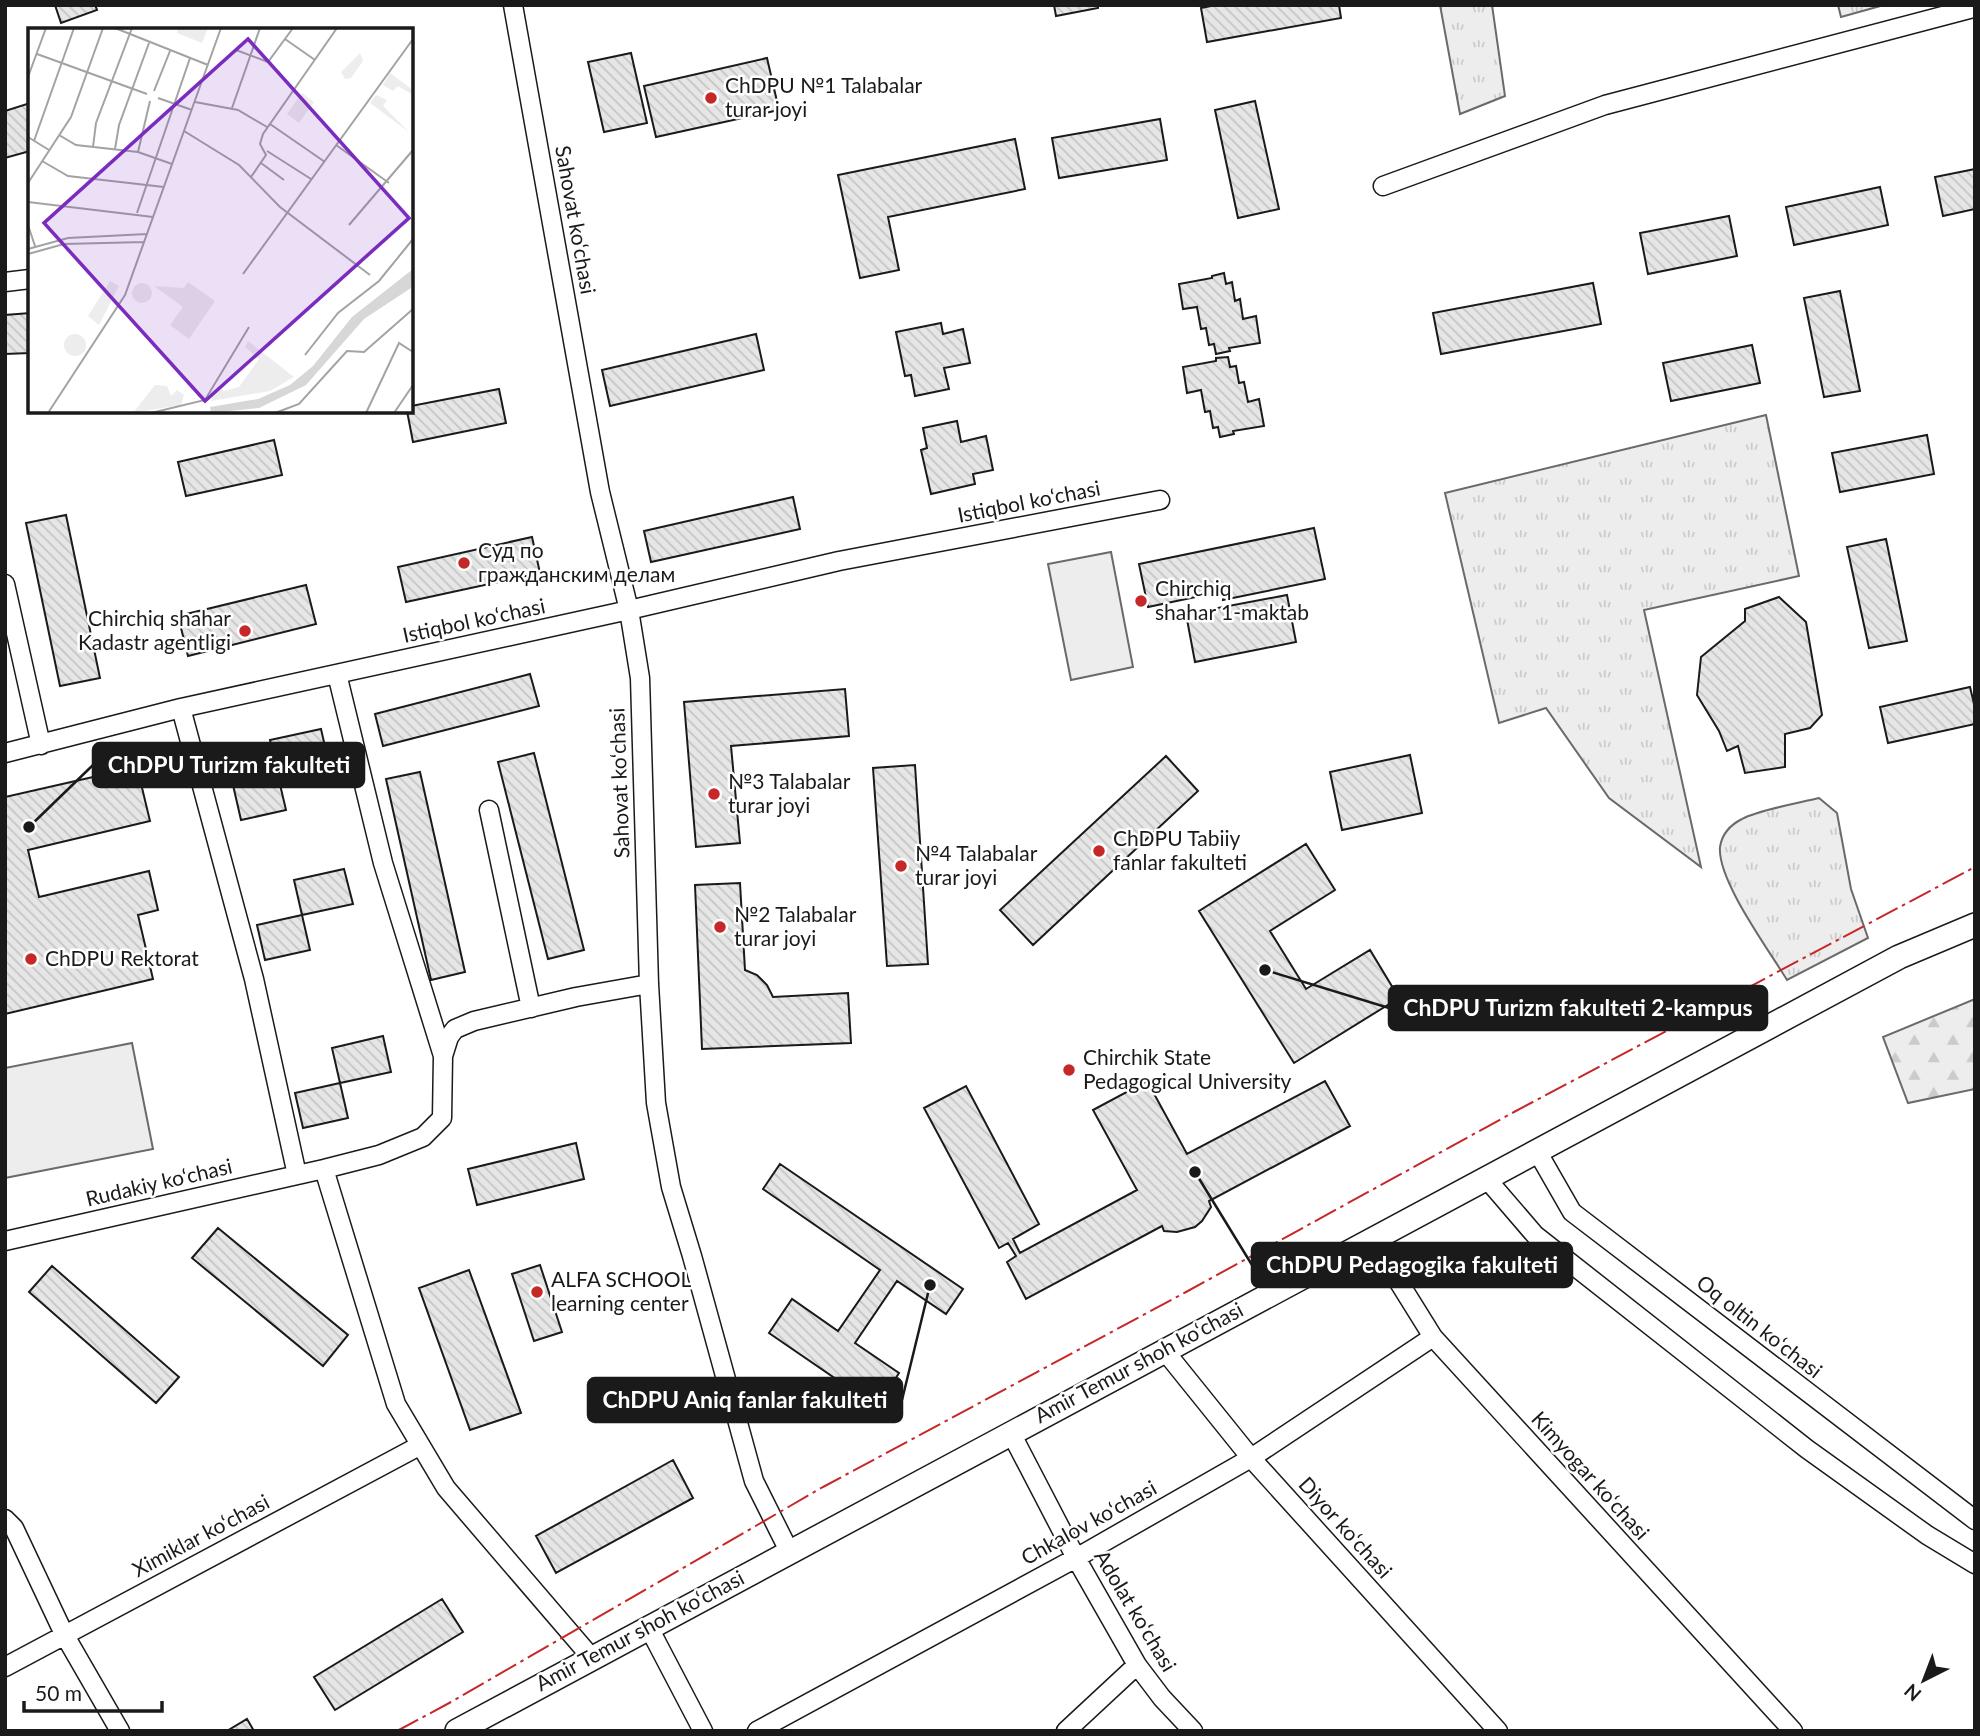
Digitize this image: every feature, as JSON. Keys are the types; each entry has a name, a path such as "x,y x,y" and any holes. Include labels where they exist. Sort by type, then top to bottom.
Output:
{"main road":[{"name":"Amir Temur shoh ko‘chasi","path":"457,1731 789,1550 1899,957 1975,925"}],"street":[{"name":"Sahovat ko‘chasi","path":"513,5 600,492 629,610 640,678 649,984 656,1103 671,1187 754,1481 789,1550"},
{"path":"1383,186 1605,105 1973,7"},
{"path":"5,282 28,279"},
{"name":"Istiqbol ko‘chasi","path":"5,753 181,709 839,561 1160,500"},
{"path":"5,584 41,746"},
{"path":"337,674 383,863 443,1056"},
{"path":"181,709 254,979 297,1175"},
{"path":"489,810 531,1008"},
{"path":"443,1056 449,1037 455,1029 464,1024 576,997 649,984"},
{"name":"Rudakiy ko‘chasi","path":"5,1241 324,1169 408,1145 423,1137 442,1118 443,1056"},
{"name":"Oq oltin ko‘chasi","path":"1537,1151 1572,1212 1975,1520"},
{"path":"324,1169 396,1404 446,1488 591,1657"},
{"path":"1486,1178 1535,1235 1556,1252 1807,1449 1927,1535 1975,1564"},
{"name":"Kimyogar ko‘chasi","path":"1372,1238 1433,1338 1793,1731"},
{"name":"Chkalov ko‘chasi","path":"757,1731 1076,1558 1251,1458 1433,1338"},
{"name":"Diyor ko‘chasi","path":"1164,1350 1251,1458 1498,1731"},
{"name":"Adolat ko‘chasi","path":"1011,1433 1076,1558 1137,1665 1162,1698 1193,1731"},
{"name":"Ximiklar ko‘chasi","path":"5,1667 419,1446"},
{"path":"5,1519 14,1528 64,1634 120,1731"},
{"path":"648,1626 703,1731"},
{"path":"1066,1731 1137,1665"}],"green space":[{"path":"1440,5 1492,5 1505,96 1460,114"},
{"path":"1838,5 1884,5 1841,17"},
{"path":"1766,415 1799,576 1644,610 1701,867 1609,798 1546,708 1499,723 1445,493"},
{"path":"1819,798 1837,813 1851,889 1868,938 1787,980 1735,896 1721,861 1720,847 1727,830 1742,819"},
{"path":"1975,999 1975,1089 1908,1103 1883,1037"}],"shaded area":[{"path":"1111,552 1133,667 1071,680 1048,564"},
{"path":"132,1043 153,1149 5,1178 5,1068"}],"building":[{"path":"55,5 95,5 97,10 61,23"},
{"path":"1054,5 1098,5 1098,8 1056,16"},
{"path":"1216,5 1339,5 1341,18 1207,42 1201,8"},
{"path":"631,53 647,123 604,132 588,62"},
{"name":"ChDPU №1 Talabalar turar joyi","path":"767,58 779,110 656,137 644,86"},
{"path":"1255,101 1279,209 1238,218 1215,110"},
{"path":"28,104 28,152 5,158 5,111"},
{"path":"1160,119 1167,160 1059,178 1052,138"},
{"path":"1015,139 1025,189 888,217 899,270 860,278 838,175"},
{"path":"1975,169 1975,209 1943,216 1935,177"},
{"path":"1880,187 1888,225 1794,245 1786,207"},
{"path":"1729,216 1737,256 1648,274 1640,233"},
{"path":"1224,273 1226,284 1232,282 1235,301 1240,299 1243,319 1256,316 1260,343 1229,348 1230,351 1216,354 1214,344 1209,345 1206,328 1201,329 1197,307 1183,309 1179,284"},
{"path":"1593,283 1601,324 1441,354 1433,313"},
{"path":"1840,291 1860,391 1824,397 1804,298"},
{"path":"28,313 28,353 5,354 5,315"},
{"path":"941,323 943,334 963,329 970,363 944,368 949,389 915,396 911,375 905,376 896,332"},
{"path":"756,334 764,370 610,406 602,370"},
{"path":"1752,345 1760,383 1671,401 1663,363"},
{"path":"1228,357 1230,367 1236,366 1239,383 1244,382 1248,402 1259,399 1264,426 1233,431 1234,434 1220,437 1218,427 1213,428 1210,411 1205,412 1201,390 1187,393 1183,367"},
{"path":"499,389 506,423 413,442 407,413 413,413 413,406"},
{"path":"957,421 961,442 986,436 993,470 973,474 975,484 931,494 921,450 927,448 923,428"},
{"path":"1927,435 1934,474 1840,492 1832,453"},
{"path":"274,440 282,475 186,496 178,462"},
{"path":"793,497 800,529 651,562 644,531"},
{"path":"66,515 100,678 60,686 26,523"},
{"path":"1314,528 1325,579 1223,600 1224,591 1148,607 1139,564"},
{"path":"532,537 540,573 406,602 398,567"},
{"path":"1886,539 1907,641 1869,648 1847,547"},
{"path":"306,585 316,624 188,656 178,616"},
{"path":"1287,595 1296,642 1195,662 1186,614"},
{"path":"1779,597 1806,622 1822,715 1810,728 1785,734 1785,767 1745,773 1738,746 1727,751 1719,731 1697,695 1701,657 1745,621 1745,609"},
{"path":"530,674 539,706 383,746 375,714"},
{"path":"1970,687 1975,708 1975,724 1888,743 1880,707"},
{"name":"№3 Talabalar turar joyi","path":"845,689 849,736 731,746 740,843 696,847 684,702"},
{"path":"321,729 329,764 278,776 270,740"},
{"path":"534,753 584,950 548,959 498,762"},
{"path":"1410,755 1422,813 1342,830 1330,772"},
{"name":"ChDPU Tabiiy fanlar fakulteti","path":"1166,756 1198,791 1033,945 1000,910"},
{"name":"№4 Talabalar turar joyi","path":"915,765 928,964 887,966 873,768"},
{"path":"137,767 150,821 28,850 39,897 149,871 158,910 138,915 153,979 5,1014 5,797"},
{"path":"420,772 465,972 431,980 386,779"},
{"path":"278,776 286,810 241,820 233,785"},
{"path":"1306,844 1335,890 1270,931 1306,989 1370,950 1399,998 1294,1063 1199,911"},
{"path":"344,869 353,904 302,915 294,880"},
{"name":"№2 Talabalar turar joyi","path":"740,883 745,970 757,975 767,985 773,997 848,993 851,1043 702,1049 695,885"},
{"path":"302,915 310,950 265,960 257,925"},
{"path":"383,1036 391,1072 340,1083 332,1048"},
{"path":"1147,1081 1187,1154 1325,1081 1350,1126 1209,1201 1211,1207 1195,1227 1177,1232 1164,1231 1162,1226 1026,1299 1007,1262 1016,1256 1008,1243 999,1248 924,1108 966,1086 1039,1224 1013,1239 1020,1253 1137,1190 1093,1110"},
{"path":"340,1083 348,1118 303,1128 295,1093"},
{"path":"576,1143 584,1179 477,1205 468,1169"},
{"path":"780,1164 963,1289 946,1314 897,1281 855,1343 899,1373 877,1407 769,1333 792,1299 838,1331 880,1270 763,1189"},
{"path":"218,1228 348,1335 323,1366 192,1258"},
{"path":"540,1265 562,1332 534,1341 512,1274"},
{"path":"52,1266 179,1377 156,1403 29,1292"},
{"path":"469,1270 521,1413 470,1430 419,1288"},
{"path":"673,1460 693,1498 556,1573 536,1536"},
{"path":"442,1599 463,1632 335,1710 314,1677"},
{"path":"247,1719 254,1731 227,1731"}],"power":[{"path":"397,1731 823,1487 1514,1112 1975,867"}],"place":[{"name":"ChDPU №1 Talabalar turar joyi","path":"711,98"},
{"name":"Суд по гражданским делам","path":"464,563"},
{"name":"Chirchiq shahar 1-maktab","path":"1141,601"},
{"name":"Chirchiq shahar Kadastr agentligi","path":"245,631"},
{"name":"№3 Talabalar turar joyi","path":"714,794"},
{"name":"ChDPU Turizm fakulteti","path":"29,827"},
{"name":"ChDPU Tabiiy fanlar fakulteti","path":"1099,851"},
{"name":"№4 Talabalar turar joyi","path":"901,866"},
{"name":"№2 Talabalar turar joyi","path":"720,927"},
{"name":"ChDPU Rektorat","path":"31,959"},
{"name":"ChDPU Turizm fakulteti 2-kampus","path":"1265,970"},
{"name":"Chirchik State Pedagogical University","path":"1069,1070"},
{"name":"ChDPU Pedagogika fakulteti","path":"1195,1172"},
{"name":"ChDPU Aniq fanlar fakulteti","path":"930,1285"},
{"name":"ALFA SCHOOL learning center","path":"537,1292"}]}
